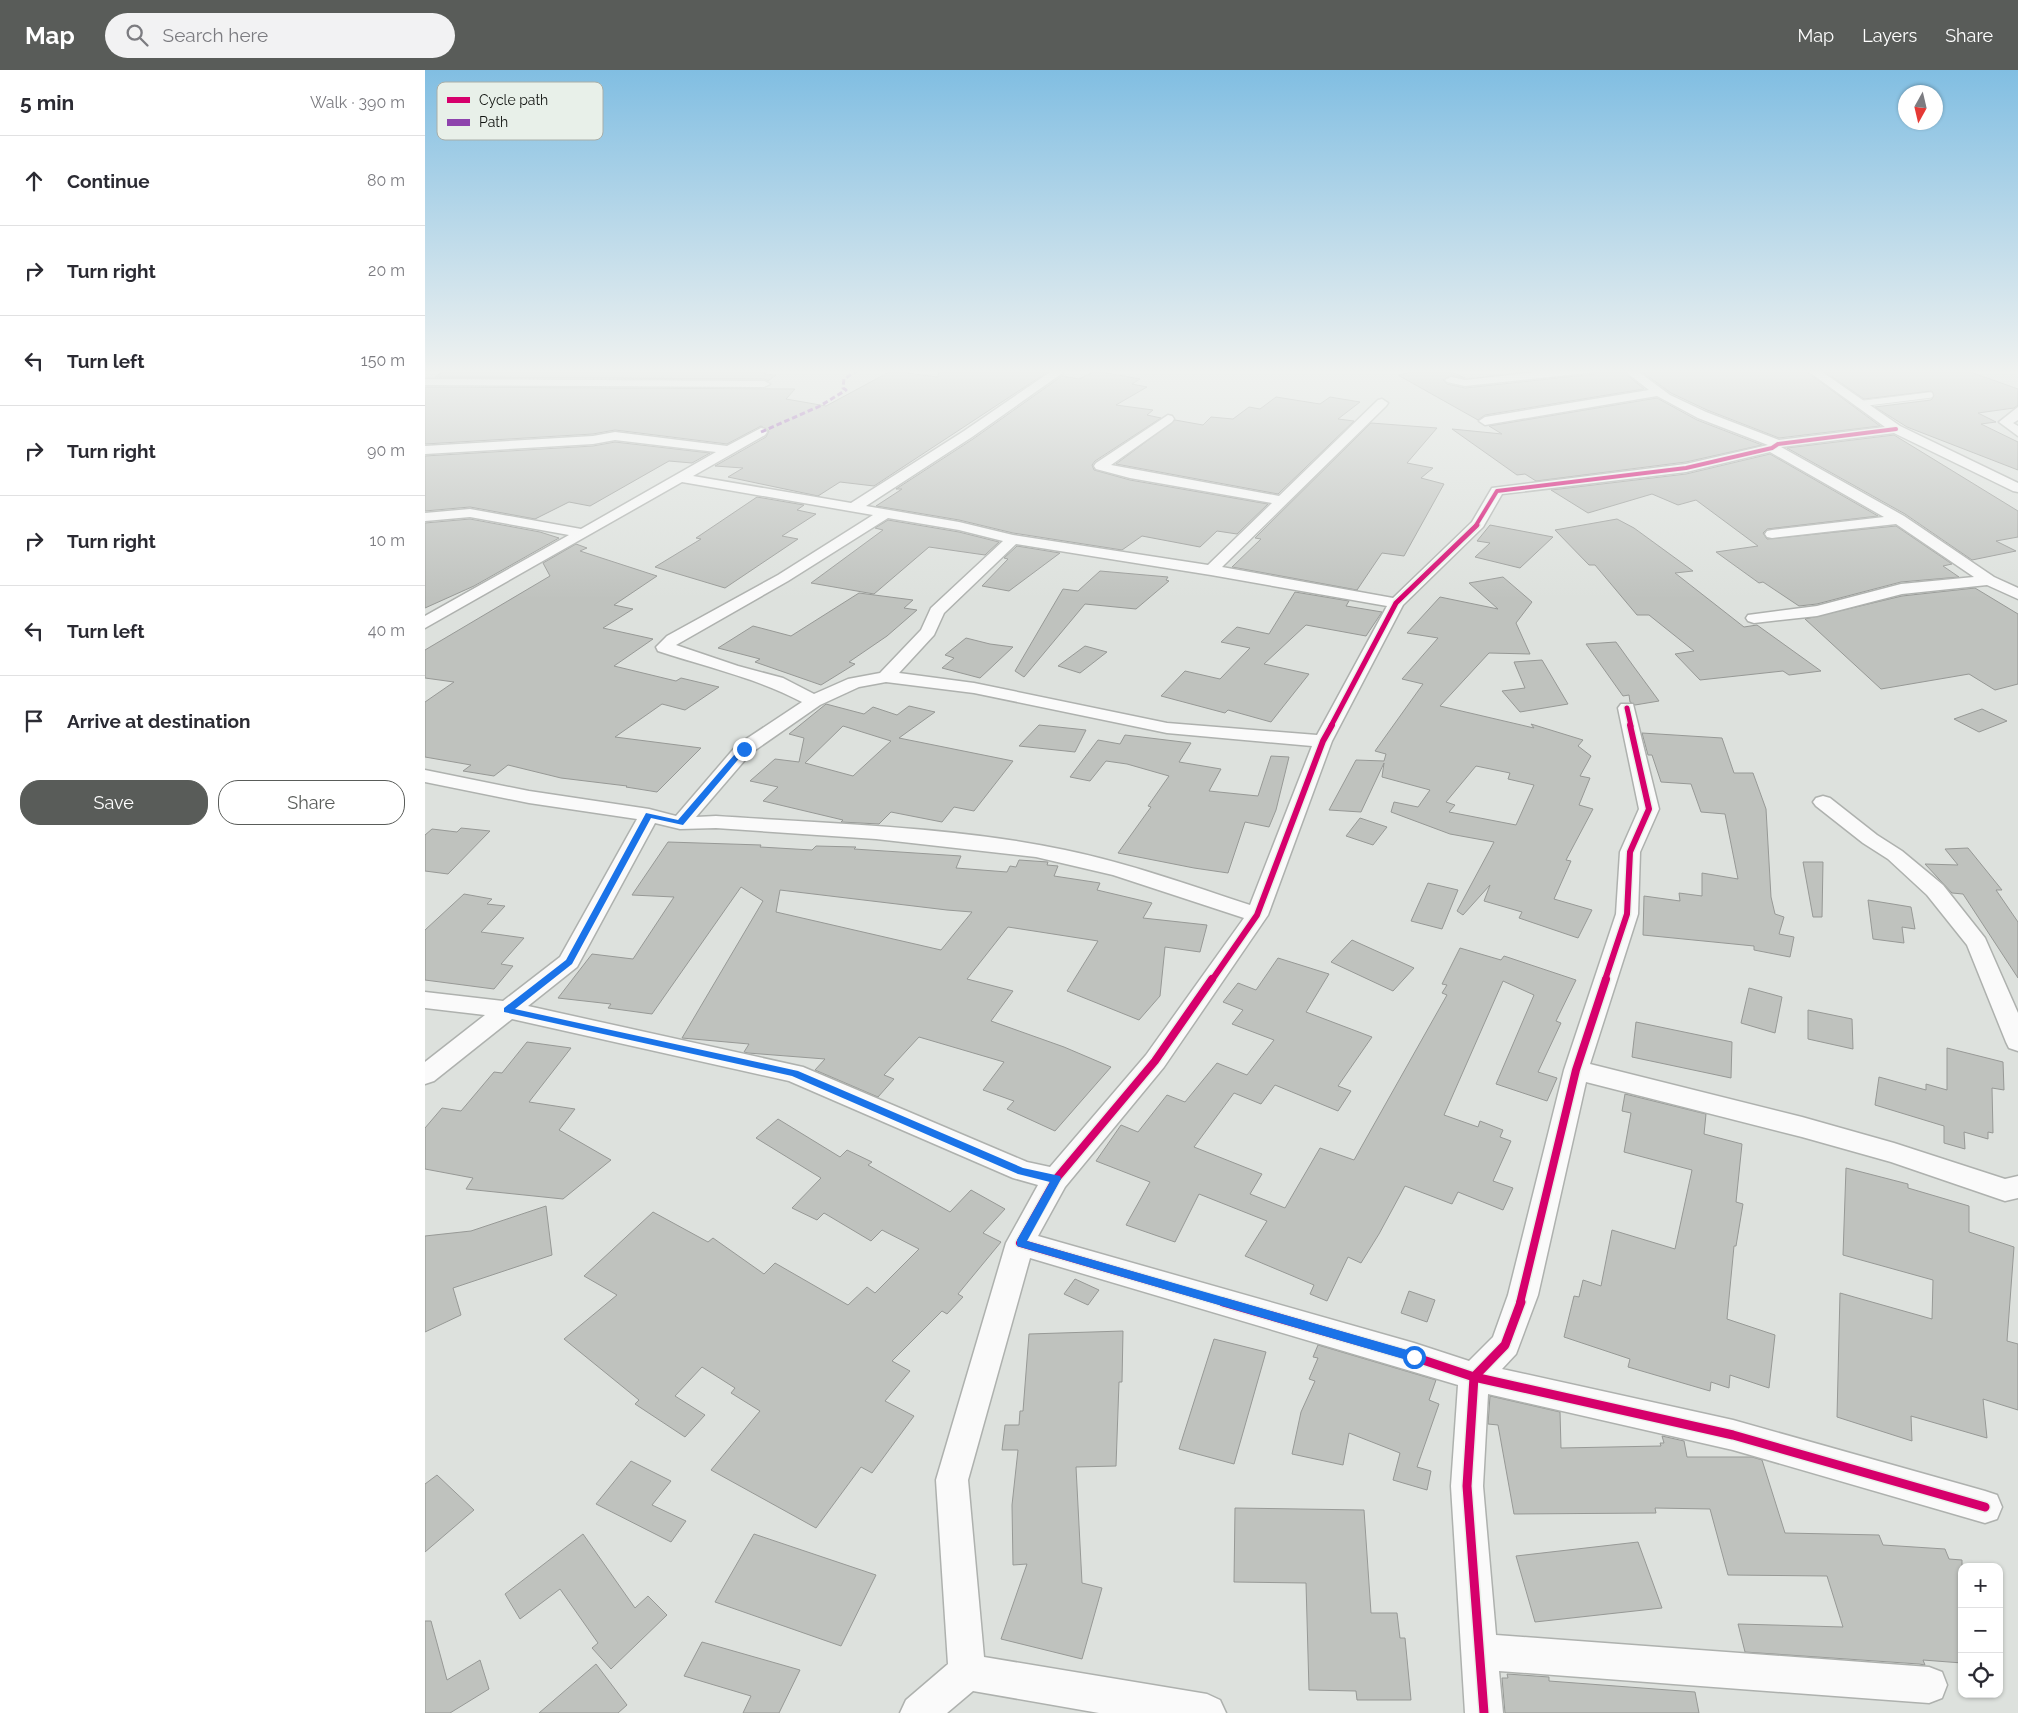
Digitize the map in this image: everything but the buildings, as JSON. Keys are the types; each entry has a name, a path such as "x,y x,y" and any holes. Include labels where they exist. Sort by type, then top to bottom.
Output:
{"street":[{"path":"425,450 498,446"},
{"path":"692,446 727,450"},
{"path":"425,623 735,446"},
{"path":"853,508 950,446"},
{"path":"1130,446 1101,466 1130,474 1283,501"},
{"path":"1211,570 1283,501 1337,446"},
{"path":"967,1672 952,1480 1021,1243 1056,1179 1155,1061 1257,915 1323,741 1396,603 1478,524 1497,492 1686,468 1775,446 1899,519 1989,580 2018,594"},
{"path":"1930,446 2018,488"},
{"path":"679,478 959,526 1013,539 1211,570 1396,603"},
{"path":"425,517 470,514 581,533"},
{"path":"814,700 777,682 664,647 673,639 783,578 885,514"},
{"path":"1772,534 1899,519"},
{"path":"886,677 929,632 937,611 1013,539"},
{"path":"1754,618 1817,611 1901,589 1989,580"},
{"path":"680,823 744,749 814,700 854,683 886,677 974,688 1167,728 1323,741"},
{"path":"1484,1713 1467,1486 1474,1377 1505,1345 1523,1296 1576,1070 1627,914 1629,852 1649,809 1642,784 1627,708"},
{"path":"425,776 529,797 649,815 680,823 716,822 974,842 1037,851 1106,865 1257,915"},
{"path":"1823,802 1870,840 1895,855 1935,890 1977,943 2018,1042"},
{"path":"425,1075 569,962 649,815"},
{"path":"425,1000 507,1010 794,1073 1021,1171 1056,1179"},
{"path":"1576,1070 1802,1127 1894,1153 2005,1190 2018,1187"},
{"path":"1021,1243 1414,1357 1474,1377 1733,1435 1985,1507"},
{"path":"1480,1652 1929,1685"},
{"path":"919,1713 967,1672"},
{"path":"967,1672 1207,1713"}],"cycle path":[{"path":"1775,446 1686,468 1497,491 1478,524 1396,603 1323,741 1257,915 1155,1061 1056,1179 1020,1243 1414,1357 1474,1377 1733,1435 1985,1507"},
{"path":"1484,1713 1467,1486 1474,1377 1505,1345 1523,1295 1576,1070 1627,914 1630,852 1649,809 1642,784 1627,708"}],"route":[{"path":"744,749 680,823 649,815 569,962 507,1010 794,1073 1021,1171 1056,1179 1021,1243 1414,1357"}]}
